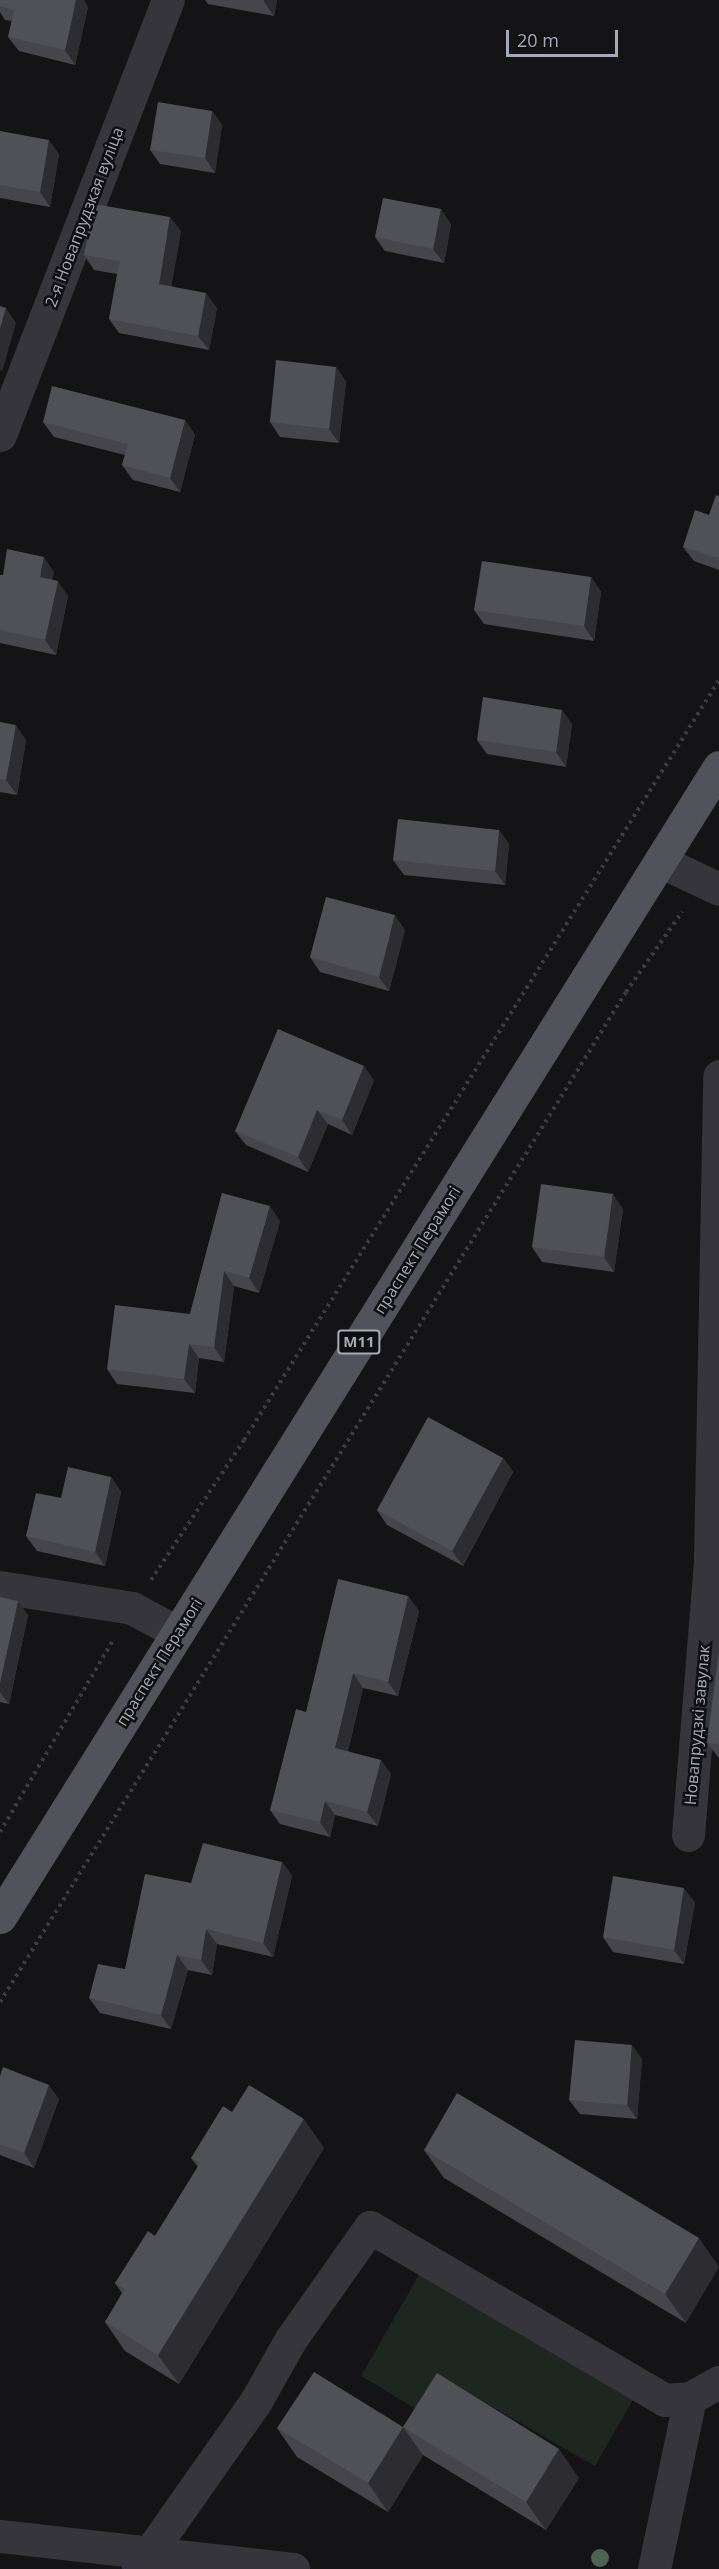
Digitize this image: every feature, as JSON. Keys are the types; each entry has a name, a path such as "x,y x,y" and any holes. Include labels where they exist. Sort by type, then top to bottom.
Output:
{"main road":[{"name":"праспект Перамогі","path":"0,1917 719,767"}],"street":[{"name":"2-я Новапрудзкая вуліца","path":"0,435 168,0"},
{"path":"660,861 711,886"},
{"name":"Новапрудзкі завулак","path":"688,1835 710,1561 719,1076"},
{"path":"0,1587 132,1608 178,1633"},
{"path":"143,2562 256,2401 291,2339 370,2227 665,2400 690,2398 719,2382"},
{"path":"654,2569 690,2398"},
{"path":"0,2536 143,2562 293,2569"}],"path":[{"path":"0,1832 132,1608 244,1440 719,680"},
{"path":"0,2002 626,992 711,886"}],"shaded area":[{"path":"420,2273 634,2398 595,2466 456,2386 435,2420 361,2376"}],"building":[{"path":"0,0 76,0 65,50 8,37 14,10 0,6"},
{"path":"158,102 212,111 205,158 150,150"},
{"path":"0,131 49,140 40,192 0,185"},
{"path":"383,198 441,209 433,249 375,237"},
{"path":"94,204 170,217 159,284 206,293 198,336 109,319 120,261 84,255"},
{"path":"0,306 6,308 0,329"},
{"path":"276,360 336,367 329,429 270,422"},
{"path":"52,386 185,420 170,478 122,465 128,444 43,422"},
{"path":"716,495 719,496 719,558 683,547 695,510 709,515"},
{"path":"7,549 44,557 40,577 58,581 45,640 0,630 0,575 3,575"},
{"path":"482,561 591,577 584,626 474,610"},
{"path":"483,697 562,710 556,752 477,740"},
{"path":"0,722 16,725 6,780 0,779"},
{"path":"398,819 499,830 495,871 393,860"},
{"path":"326,897 395,915 379,977 310,957"},
{"path":"278,1029 364,1066 342,1120 317,1110 298,1157 235,1131"},
{"path":"541,1184 613,1194 604,1257 532,1247"},
{"path":"222,1193 270,1206 249,1278 224,1271 214,1347 189,1344 184,1379 107,1369 115,1305 190,1314"},
{"path":"428,1417 503,1458 452,1551 377,1510"},
{"path":"68,1467 111,1477 95,1552 26,1536 36,1493 61,1498"},
{"path":"338,1579 408,1596 388,1682 353,1673 335,1748 381,1760 367,1812 325,1801 320,1822 270,1810 296,1709 306,1712"},
{"path":"0,1597 18,1601 0,1683"},
{"path":"719,1652 719,1744 707,1743"},
{"path":"203,1843 282,1862 263,1943 206,1929 201,1960 177,1955 161,2015 89,1998 98,1964 125,1969 145,1874 191,1883"},
{"path":"613,1876 684,1888 674,1950 603,1937"},
{"path":"575,2040 632,2045 627,2105 569,2100"},
{"path":"3,2067 49,2085 24,2153 0,2144 0,2076"},
{"path":"249,2085 304,2119 158,2355 105,2322 125,2289 115,2283 148,2231 155,2236 200,2163 191,2158 223,2106 232,2112"},
{"path":"457,2093 699,2238 665,2294 424,2150"},
{"path":"314,2372 403,2427 368,2483 277,2428"},
{"path":"437,2373 559,2449 526,2502 403,2427"}]}
